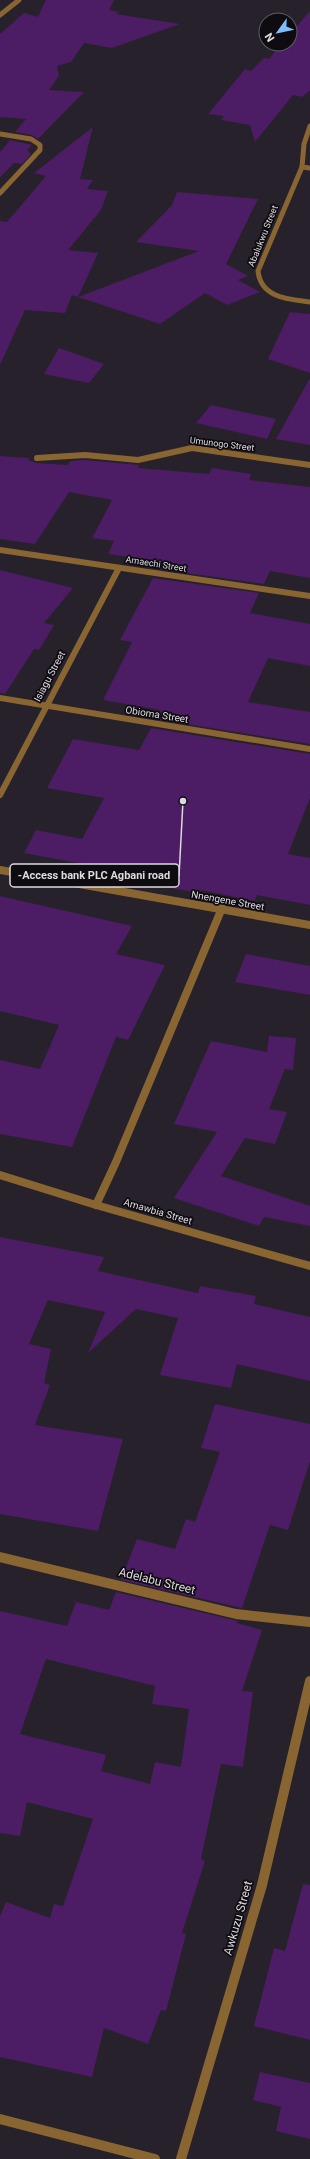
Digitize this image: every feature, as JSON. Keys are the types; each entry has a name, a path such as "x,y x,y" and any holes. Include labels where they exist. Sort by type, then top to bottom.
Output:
{"street":[{"path":"0,15 19,0"},
{"name":"Abalukwu Street","path":"310,126 304,144 302,167 258,270 258,281 261,286 275,296 310,302"},
{"path":"0,134 31,139 40,145 40,150 12,178 0,193"},
{"path":"302,167 310,168"},
{"name":"Umunogo Street","path":"37,458 64,455 92,455 138,460 152,458 180,448 192,448 310,465"},
{"name":"Amaechi Street","path":"0,550 310,596"},
{"name":"Isiagu Street","path":"0,795 45,706 119,568"},
{"name":"Obioma Street","path":"0,698 310,749"},
{"name":"Nnengene Street","path":"0,870 310,924"},
{"path":"96,1205 119,1154 222,908"},
{"name":"Amawbia Street","path":"0,1175 96,1205 310,1266"},
{"name":"Adelabu Street","path":"0,1557 236,1614 310,1622"},
{"name":"Awkuzu Street","path":"181,2159 262,1885 310,1681"},
{"path":"0,2119 155,2159"}],"building":[{"path":"46,0 114,0 109,10 119,12 116,14 180,24 112,48 84,43 71,62 57,66 59,76 49,90 84,92 38,139 32,135 15,132 26,119 0,117 0,34 24,13 38,17"},
{"path":"310,11 310,90 302,97 293,95 255,142 250,125 221,120 224,116 208,114 245,69 251,71 264,58 269,59 275,52 298,52 298,25"},
{"path":"93,127 80,179 93,180 87,189 108,191 101,210 68,250 98,253 78,297 72,295 65,313 25,310 0,365 0,221 7,222 46,176 34,173"},
{"path":"10,140 32,145 27,150 31,154 22,164 14,163 0,177 0,152"},
{"path":"177,192 258,199 226,264 248,276 238,280 260,292 227,305 205,293 160,324 78,297 199,251 136,242 172,205"},
{"path":"290,312 310,314 310,373 268,359"},
{"path":"59,348 104,364 89,383 44,374"},
{"path":"310,378 310,445 276,439"},
{"path":"211,405 276,419 267,439 196,423"},
{"path":"0,456 29,458 28,460 37,463 67,465 71,461 85,460 139,465 138,468 209,474 212,468 251,474 249,480 310,487 310,578 270,571 264,584 158,569 162,561 108,554 114,541 92,538 112,500 69,492 35,544 0,539"},
{"path":"0,570 73,588 44,623 54,625 39,650 34,649 5,694 0,693"},
{"path":"153,578 259,593 250,613 310,624 310,666 268,658 248,702 310,712 310,744 156,719 161,710 103,700 132,642 120,640"},
{"path":"151,728 310,754 310,798 288,854 310,858 310,905 257,895 255,901 201,890 200,893 149,884 152,877 24,853 36,830 82,839 104,798 47,788 73,739 139,750"},
{"path":"0,896 132,926 116,954 165,965 128,1040 116,1037 72,1147 0,1134 0,1060 40,1069 59,1025 0,1011"},
{"path":"246,954 310,966 310,995 235,982"},
{"path":"269,1036 296,1038 293,1070 285,1069 269,1109 287,1112 275,1144 245,1138 221,1176 310,1206 310,1226 264,1217 259,1226 174,1198 217,1132 174,1124 211,1041 267,1052"},
{"path":"0,1237 104,1257 98,1271 198,1293 200,1286 256,1296 254,1304 310,1317 310,1381 237,1364 231,1388 160,1375 178,1318 136,1309 88,1353 105,1312 48,1300 29,1344 51,1349 44,1383 50,1385 35,1425 123,1439 98,1531 0,1514"},
{"path":"215,1404 310,1424 310,1461 288,1530 270,1525 242,1608 121,1580 137,1539 175,1549 186,1519 195,1522 220,1452 201,1448"},
{"path":"116,1592 238,1621 237,1623 262,1630 242,1691 253,1692 243,1767 221,1764 201,1859 205,1861 182,1933 186,1934 166,2011 161,2010 148,2044 104,2028 92,2077 0,2057 0,1916 6,1902 50,1918 54,1904 63,1906 93,1819 27,1802 20,1836 0,1833 0,1611 67,1626 76,1602 109,1610","holes":["46,1659 155,1686 152,1704 189,1709 181,1767 155,1762 150,1784 101,1771 106,1755 20,1734"]},
{"path":"303,1884 310,1885 310,2040 254,2026 274,1948 285,1951"},
{"path":"260,2072 310,2083 310,2139 276,2131 281,2107 253,2100"}],"place":[{"name":"-Access bank PLC Agbani road","path":"183,801"}]}
